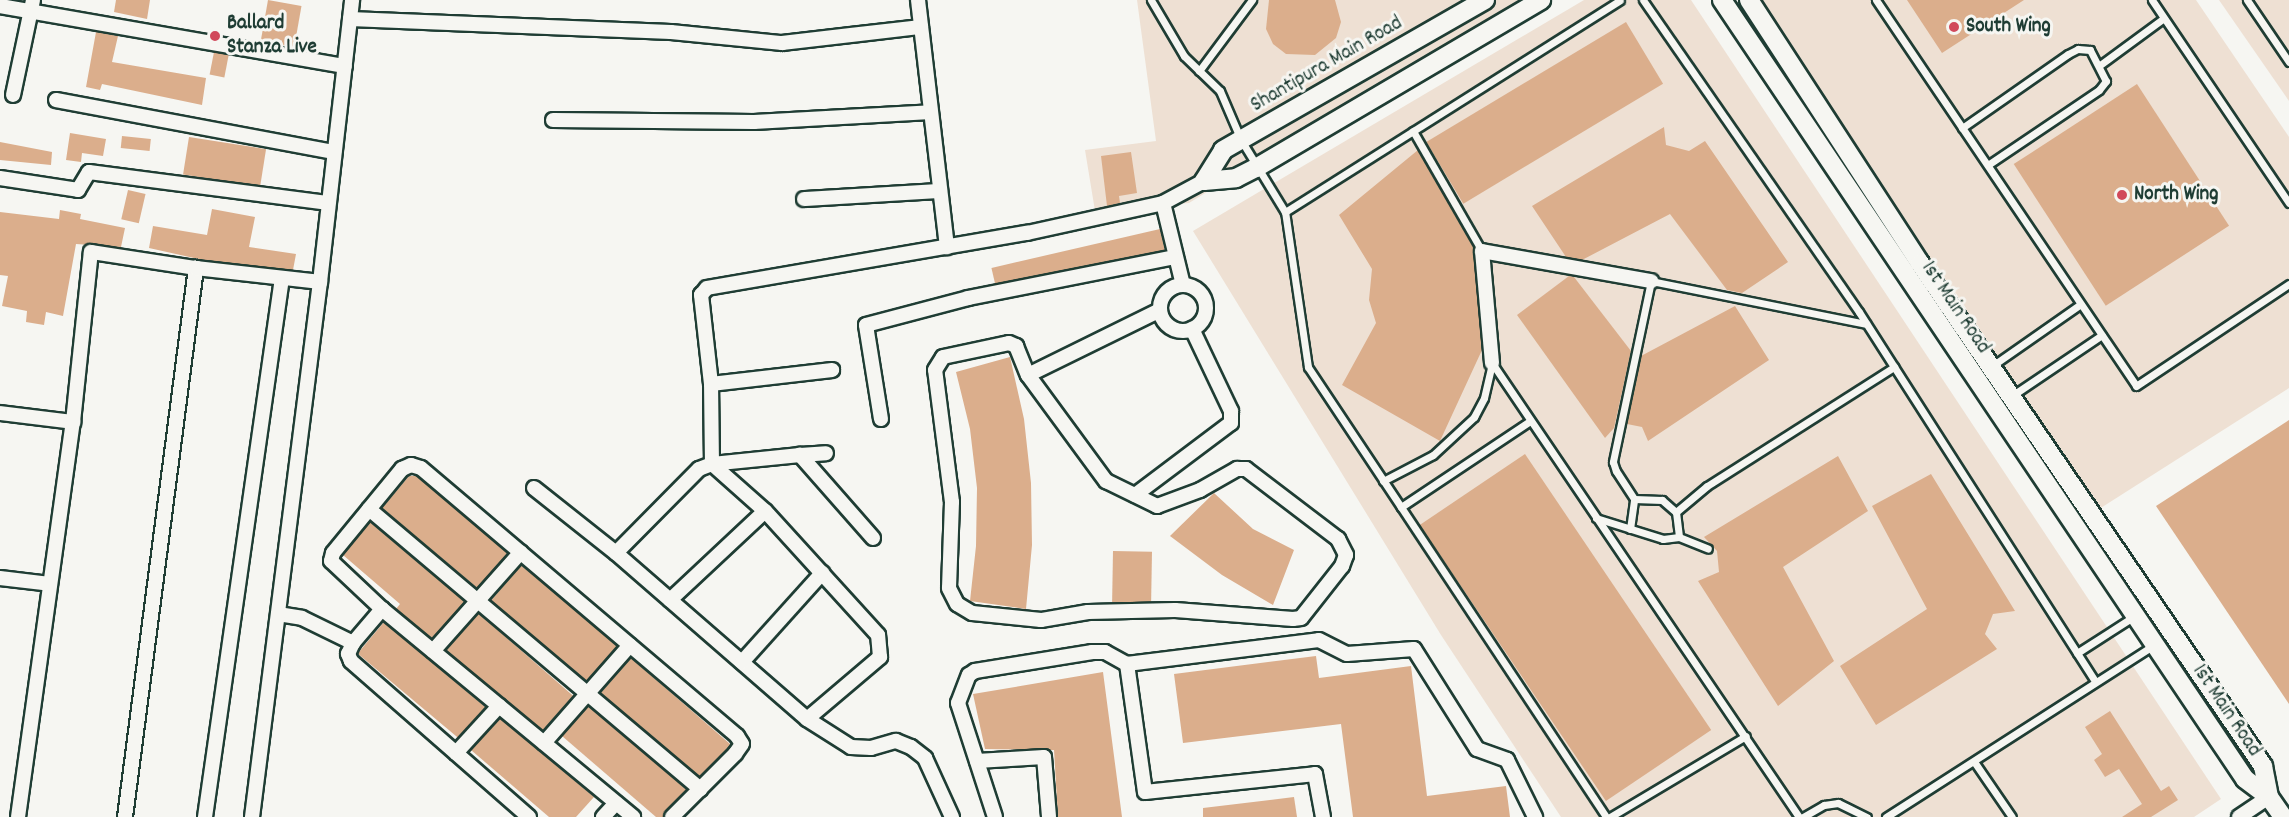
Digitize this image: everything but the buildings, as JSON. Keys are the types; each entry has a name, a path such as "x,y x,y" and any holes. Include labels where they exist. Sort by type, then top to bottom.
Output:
{"street":[{"path":"252,817 321,282 327,202 352,0"},
{"path":"918,0 947,247"},
{"name":"Shantipura Main Road","path":"1204,181 1223,150 1485,0"},
{"path":"807,719 880,657 878,635 765,511 712,464 711,384 701,295 707,288 947,247 1163,203 1204,181 1236,178 1256,168 1519,6 1541,0"},
{"name":"1st Main Road","path":"1722,0 2245,779 2269,797"},
{"name":"1st Main Road","path":"1749,0 1991,367 2263,766 2269,797"},
{"path":"0,6 32,6 345,66"},
{"path":"13,95 32,6"},
{"path":"350,19 671,32 782,43 921,27"},
{"path":"56,100 334,152"},
{"path":"553,120 754,122 931,112"},
{"path":"0,178 78,190 89,172 327,202"},
{"path":"804,199 940,191"},
{"path":"1163,203 1184,285"},
{"path":"1492,363 1482,251 1651,281"},
{"path":"18,817 73,422 91,252 196,268 321,282"},
{"path":"881,419 866,325 968,298 1175,257"},
{"path":"125,817 196,268"},
{"path":"205,817 282,278"},
{"path":"1028,375 1160,310 1164,295 1184,285 1197,290 1206,302 1204,317 1192,329 1173,328 1160,310"},
{"path":"1135,495 1231,423 1231,411 1192,329"},
{"path":"1009,343 1016,346 1028,375 1106,481 1157,506 1200,490 1237,469 1246,469 1338,539 1346,555 1342,566 1301,618 1175,610 1088,612 1041,620 972,613 957,604 949,588 952,502 935,370 943,357 1009,343"},
{"path":"711,384 832,370"},
{"path":"0,413 73,422"},
{"path":"616,553 699,469 712,464 826,453"},
{"path":"800,455 873,538"},
{"path":"633,817 382,609 331,561 333,553 402,470 411,465 422,468 737,736 742,744 672,817"},
{"path":"534,488 616,553 807,719 851,747 896,741 911,747 926,758 952,817"},
{"path":"369,509 700,789"},
{"path":"670,600 765,511"},
{"path":"433,651 521,552"},
{"path":"742,662 822,573"},
{"path":"0,578 50,584"},
{"path":"382,609 354,643 348,654 351,661 529,817"},
{"path":"278,614 302,618 354,643"},
{"path":"995,817 958,703 969,675 975,671 1092,652 1105,652 1127,664 1320,640 1347,654 1414,650 1477,749 1507,760 1535,817"},
{"path":"544,743 630,645"},
{"path":"1127,664 1145,792 1315,774 1323,817"},
{"path":"456,753 499,706"},
{"path":"977,761 1044,757 1049,817"},
{"path":"2239,817 2269,797 2283,817"},
{"path":"603,817 616,803"}],"lane":[{"path":"1151,0 1184,56 1220,91 1256,168 1285,212 1308,367 1608,817 1746,736"},
{"path":"1199,70 1252,0"},
{"path":"1285,212 1620,0"},
{"path":"1643,0 1866,324 2096,682"},
{"path":"1876,0 2136,386 2289,284"},
{"path":"2152,0 2289,203"},
{"path":"2247,0 2289,62"},
{"path":"2100,65 2164,18"},
{"path":"1962,128 2078,49 2090,50 2100,65 2106,81 2099,90 1988,165"},
{"path":"1413,131 1482,251"},
{"path":"1630,528 1634,499 1613,462 1651,281 1866,324"},
{"path":"1991,367 2081,304"},
{"path":"2011,396 2102,335"},
{"path":"1383,481 1433,455 1474,417 1484,398 1492,363"},
{"path":"1492,363 1801,817 1824,805 1838,803 1852,807 1867,817"},
{"path":"1676,512 1707,486 1894,367"},
{"path":"1401,507 1530,421"},
{"path":"1634,499 1662,500 1676,512 1679,537"},
{"path":"1596,518 1663,539 1679,537 1708,549"},
{"path":"2077,653 2136,615"},
{"path":"1886,817 1975,763 2155,645"},
{"path":"1975,763 2012,817"}],"shaded area":[{"path":"1137,0 1520,0 1189,203 1095,211 1085,150 1156,141"},
{"path":"1584,0 1691,0 2221,799 2194,817 1561,817 1441,635 1193,231"},
{"path":"1752,0 2196,0 2289,137 2289,388 2096,511"},
{"path":"2219,0 2289,0 2289,101"}],"place":[{"name":"South Wing","path":"1954,27"},
{"name":"Ballard Stanza Live","path":"215,36"},
{"name":"North Wing","path":"2122,195"}]}
